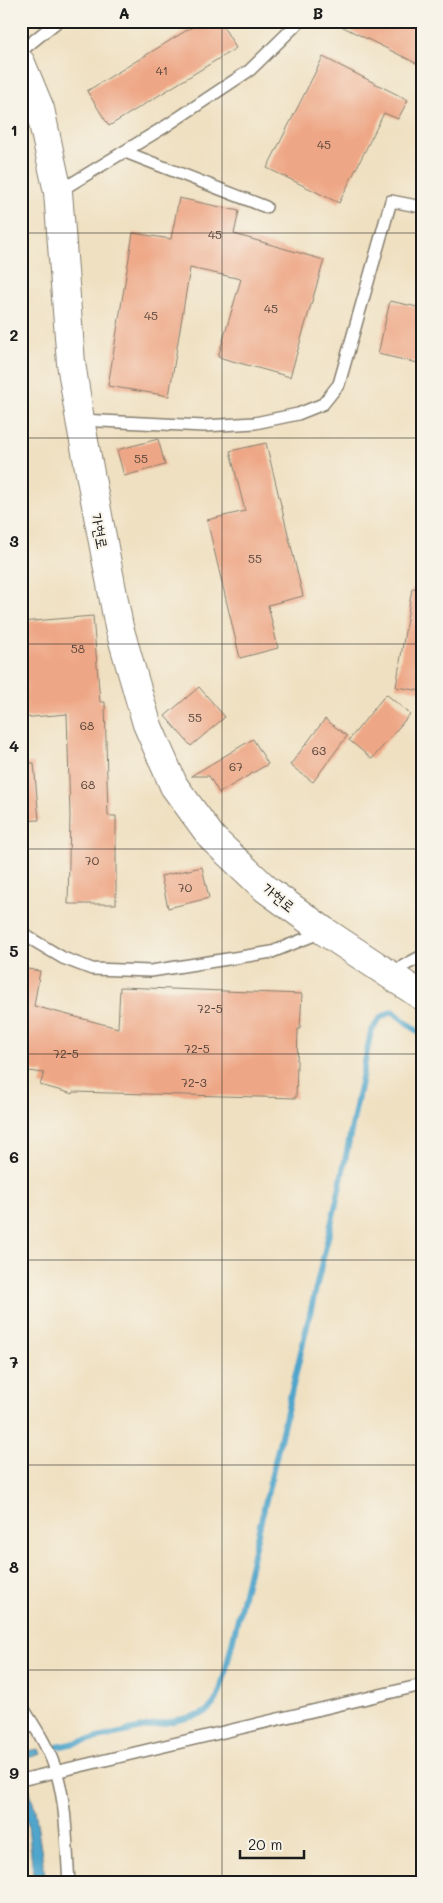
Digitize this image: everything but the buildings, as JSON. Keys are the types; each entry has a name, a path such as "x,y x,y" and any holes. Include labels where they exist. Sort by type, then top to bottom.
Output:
{"street":[{"name":"가현로","path":"21,63 40,109 58,192 71,363 80,420 119,627 147,724 174,786 213,839 266,889 324,932 422,996"}],"lane":[{"path":"21,50 58,21"},
{"path":"58,192 125,152 250,70 299,22"},
{"path":"125,152 266,207"},
{"path":"80,420 204,426 256,423 298,414 323,404 339,384 391,201 422,207"},
{"path":"21,933 63,958 92,969 151,971 272,952 324,932"},
{"path":"388,974 422,956"},
{"path":"21,1780 422,1685"},
{"path":"21,1705 43,1739 57,1772 63,1798 69,1882"},
{"path":"21,1876 22,1882"}],"water":[{"path":"39,1749 41,1754 27,1758 22,1763 35,1810 46,1882 34,1882 28,1826 21,1795 21,1752"}],"waterway":[{"path":"57,1747 200,1715 215,1703 222,1686 338,1195 371,1032 380,1018 392,1011 422,1035"}]}
